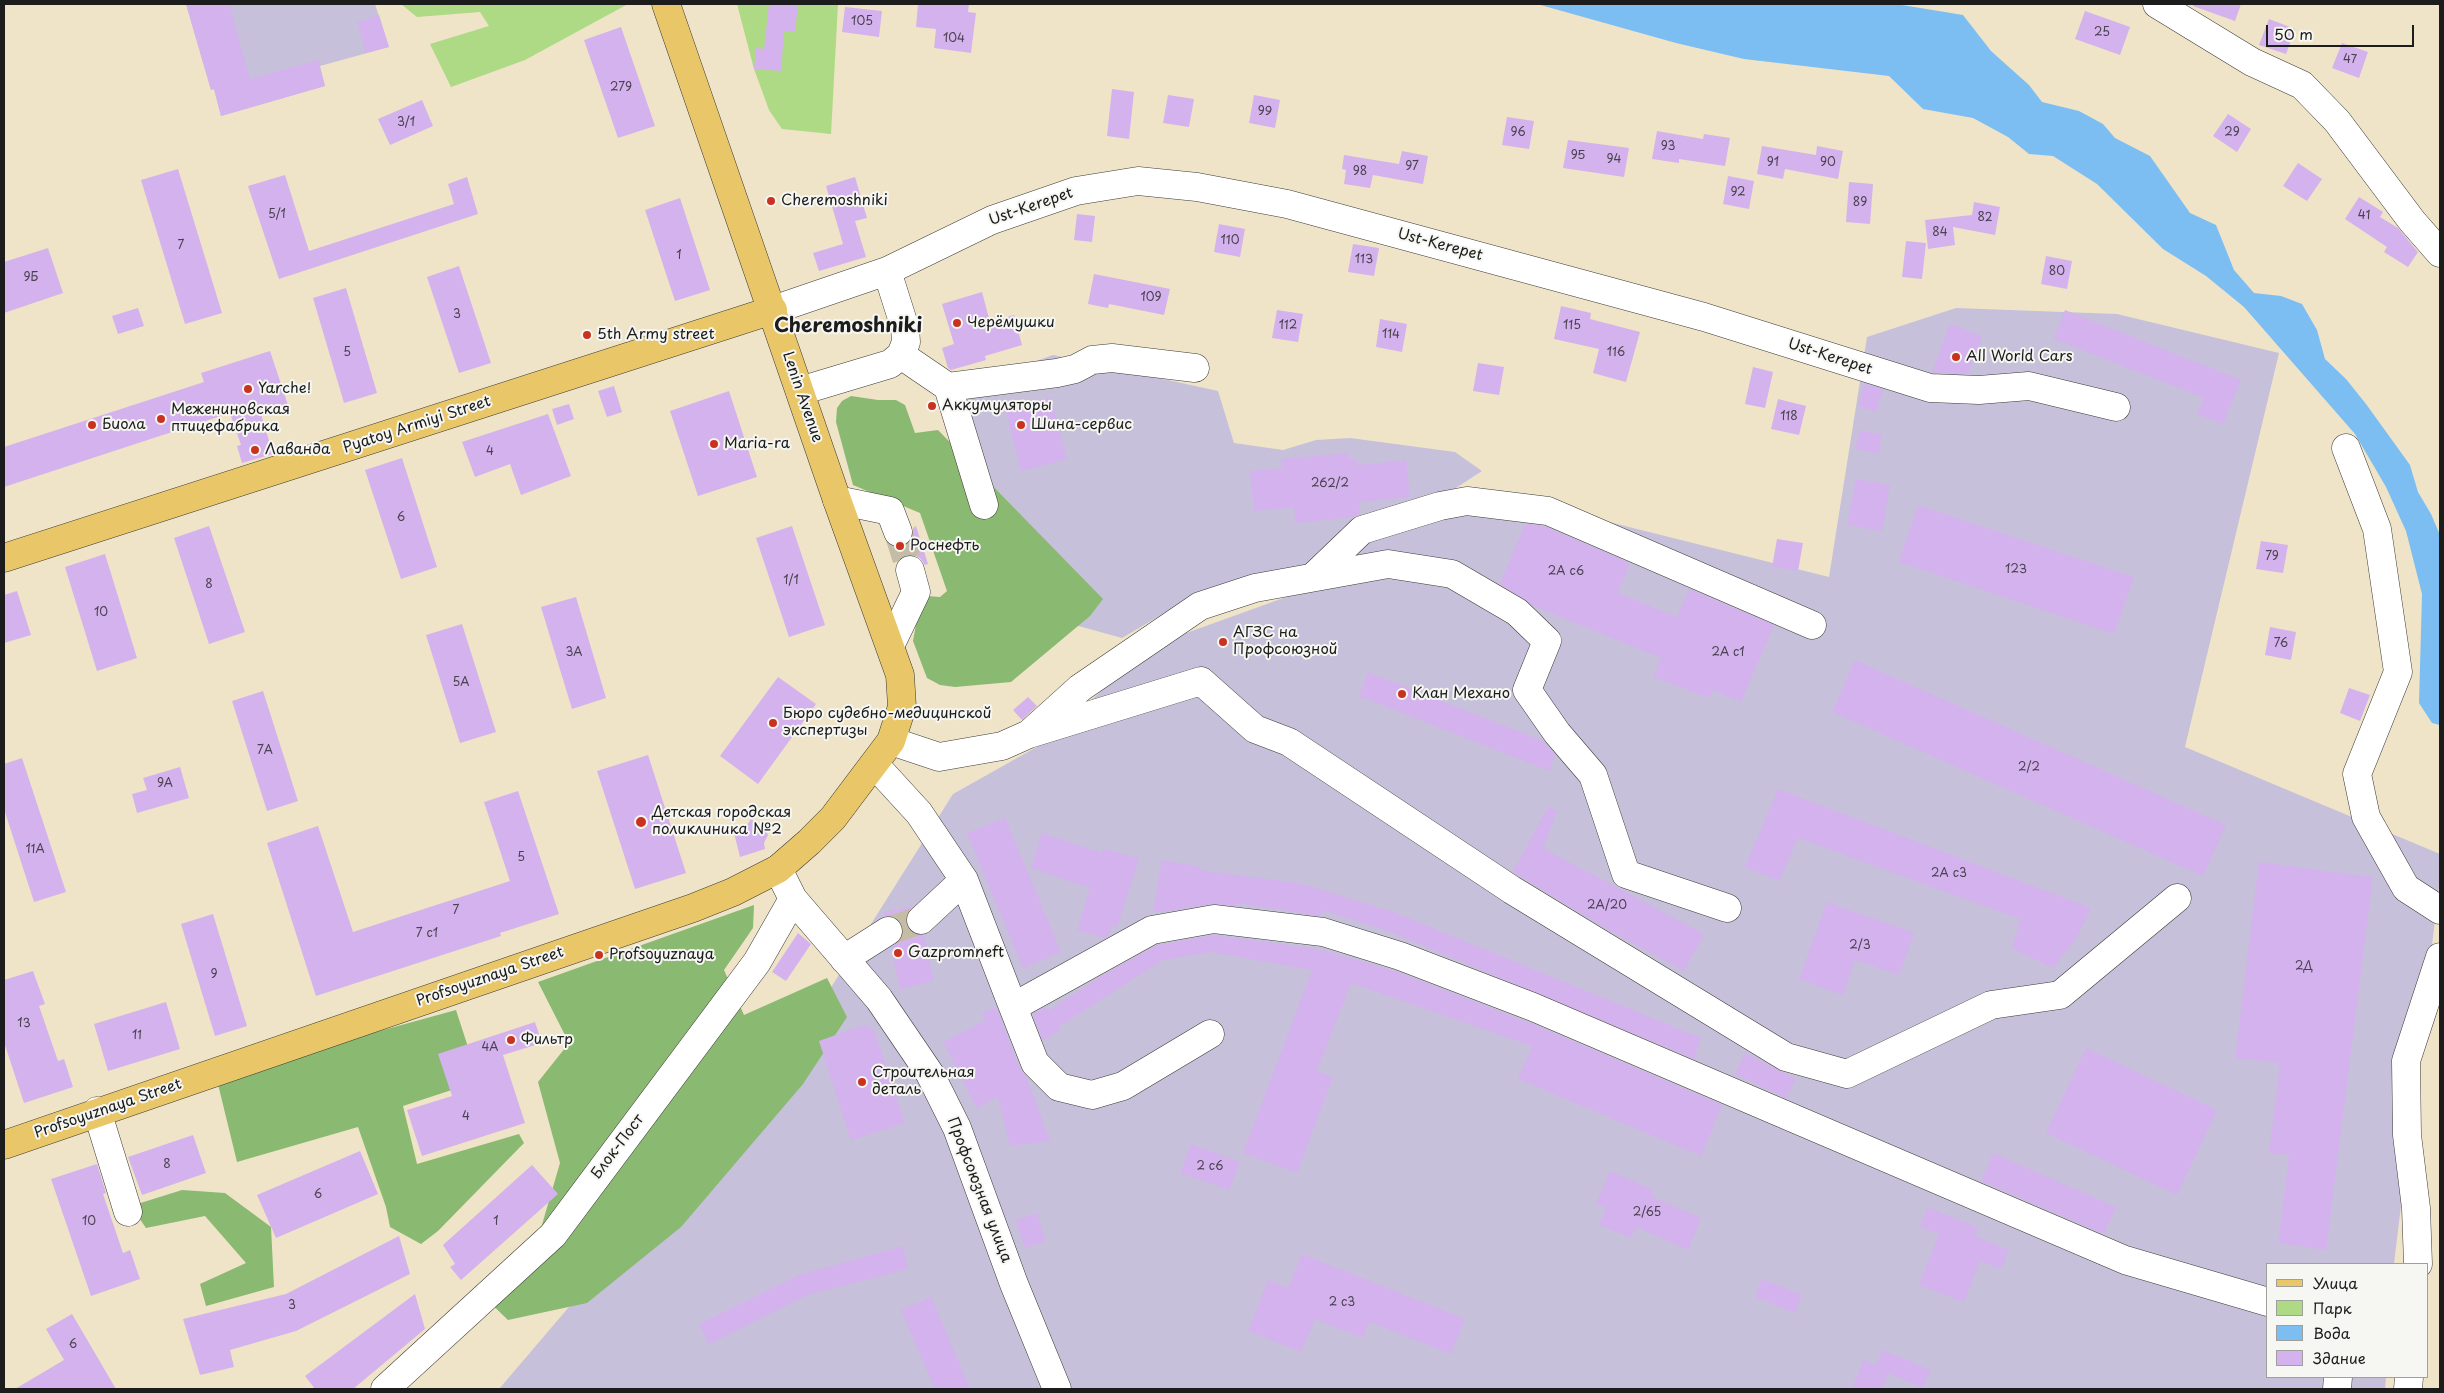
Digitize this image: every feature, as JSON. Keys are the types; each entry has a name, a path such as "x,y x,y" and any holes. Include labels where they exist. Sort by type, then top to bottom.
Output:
{"main road":[{"name":"Lenin Avenue","path":"666,4 837,500 900,675 902,707"},
{"name":"Pyatoy Armiyi Street","path":"4,558 773,310"},
{"name":"Profsoyuznaya Street","path":"4,1145 97,1111 198,1079 693,908 733,892 778,869 832,818 892,741 902,707"}],"street":[{"path":"2156,4 2252,62 2302,85 2337,121 2412,221 2440,253"},
{"name":"Ust-Kerepet","path":"773,310 887,271 992,220 1076,191 1138,181 1197,187 1288,204 1695,314 1930,388 1979,390 2029,386 2116,407"},
{"path":"800,391 890,364 901,355 906,342 905,328 887,271"},
{"path":"901,355 948,387 984,505"},
{"path":"948,387 1057,373 1075,369 1092,360 1112,358 1195,368"},
{"path":"2346,448 2377,528 2398,672 2357,774 2362,800 2366,817 2406,888 2440,910"},
{"path":"837,500 890,511 898,532"},
{"path":"1314,576 1362,530 1440,506 1467,501 1548,511 1812,625"},
{"path":"1030,734 1080,688 1200,606 1255,588 1388,564 1452,574 1517,612 1548,641 1527,690 1557,733 1593,775 1626,874 1727,908"},
{"path":"890,646 916,592 910,570"},
{"path":"892,741 939,757 1002,746 1030,734 1201,681 1255,729 1290,742 1512,890 1786,1057 1847,1074 1991,1005 2060,995 2177,898"},
{"path":"874,765 919,813 964,880 1035,1063 1059,1087 1092,1095 1123,1086 1210,1034"},
{"path":"778,869 793,899"},
{"path":"921,920 964,880"},
{"name":"Профсоюзная улица","path":"793,899 879,999 925,1066 953,1120 1014,1284 1057,1389"},
{"name":"Блок-Пост","path":"385,1389 553,1235 757,962 793,899"},
{"path":"1013,1007 1152,930 1214,919 1323,932 1400,956 1533,1007 2126,1260 2266,1301"},
{"path":"844,959 888,931"},
{"path":"2418,1263 2416,1208 2407,1136 2406,1061 2440,957"},
{"path":"97,1111 128,1212"}],"shaded area":[{"path":"186,4 375,4 389,47 320,66 325,86 221,116 214,89 211,90"},
{"path":"1956,308 2117,314 2279,353 2185,747 2440,854 2440,878 2394,1263 2266,1263 2266,1378 2386,1378 2385,1389 499,1389 801,1035 953,794 1042,744 1153,645 1303,591 1362,539 1517,499 1829,577 1867,337"},
{"path":"1053,355 1218,391 1234,443 1283,450 1316,440 1350,438 1455,452 1482,471 1439,499 1308,567 1195,595 1122,638 1024,611 940,396"}],"green space":[{"path":"401,4 628,4 525,60 451,87 430,44 489,26 480,12 417,17"},
{"path":"737,4 838,4 831,134 782,129 769,110 754,69"},
{"path":"851,396 878,400 896,400 905,405 915,433 938,430 1103,599 1090,616 1011,682 955,687 940,685 927,678 913,641 919,608 926,596 940,597 947,591 920,513 853,485 836,422 837,408 842,401"},
{"path":"754,905 753,928 724,970 744,1015 827,978 847,1017 803,1084 681,1227 587,1303 508,1320 481,1294 539,1235 560,1163 538,1082 569,1043 538,982"},
{"path":"456,1010 479,1081 403,1106 417,1164 519,1134 524,1143 438,1231 421,1244 390,1227 386,1207 358,1127 237,1162 216,1076"},
{"path":"182,1190 225,1193 271,1227 274,1287 206,1306 200,1284 246,1263 205,1216 146,1228 131,1206"}],"water":[{"path":"1537,4 1896,4 1963,15 1991,51 2029,85 2042,102 2079,111 2103,124 2115,138 2150,156 2190,213 2216,225 2234,270 2254,293 2281,296 2302,304 2317,330 2325,359 2346,379 2410,465 2418,492 2431,514 2440,535 2440,725 2432,723 2419,703 2422,594 2406,531 2386,487 2355,434 2244,307 2206,276 2163,249 2097,184 2053,156 2029,154 2008,137 1973,118 1923,109 1889,76 1744,59 1676,43"}],"building":[{"path":"186,4 229,4 250,79 318,60 325,86 221,116 214,89 211,90"},
{"path":"769,4 798,5 795,32 784,31 781,71 754,69 756,48 764,49"},
{"path":"918,4 969,4 968,12 976,13 971,53 934,48 936,29 916,27"},
{"path":"2194,4 2241,4 2235,21 2193,6"},
{"path":"845,7 882,11 879,37 842,32"},
{"path":"2085,11 2130,27 2120,55 2075,39"},
{"path":"379,15 389,47 366,53 357,22"},
{"path":"2269,19 2295,29 2286,54 2259,45"},
{"path":"621,27 655,126 618,138 584,40"},
{"path":"2342,43 2368,52 2359,78 2332,68"},
{"path":"1112,89 1134,92 1129,139 1107,136"},
{"path":"1168,95 1194,99 1189,127 1163,123"},
{"path":"1254,95 1280,100 1275,128 1249,123"},
{"path":"422,100 433,126 390,145 378,119"},
{"path":"2228,114 2251,129 2237,152 2213,136"},
{"path":"1507,117 1534,121 1529,149 1502,145"},
{"path":"1657,131 1703,139 1704,134 1730,138 1725,166 1679,159 1679,163 1652,159"},
{"path":"1568,140 1629,148 1624,177 1563,168"},
{"path":"1762,146 1816,155 1817,146 1843,151 1838,179 1785,169 1783,179 1757,174"},
{"path":"1402,151 1428,156 1423,184 1373,175 1370,188 1344,184 1346,170 1342,169 1344,155 1399,164"},
{"path":"2298,163 2322,179 2307,201 2283,186"},
{"path":"178,169 222,313 185,324 141,180"},
{"path":"285,175 309,251 454,204 448,184 467,177 478,214 279,279 248,186"},
{"path":"1728,176 1754,181 1749,209 1723,204"},
{"path":"855,177 867,218 855,221 866,257 819,271 813,253 843,244 826,186"},
{"path":"1849,182 1873,184 1870,224 1846,222"},
{"path":"2359,197 2383,212 2380,217 2398,228 2418,252 2408,267 2384,252 2387,247 2345,219"},
{"path":"680,198 710,290 675,301 645,210"},
{"path":"1974,202 2000,207 1995,235 1953,227 1955,245 1928,249 1925,220 1972,215"},
{"path":"1077,214 1095,216 1092,242 1074,240"},
{"path":"1219,224 1245,229 1240,257 1214,252"},
{"path":"1906,241 1926,243 1922,279 1902,277"},
{"path":"1353,244 1379,248 1374,276 1348,272"},
{"path":"48,248 63,293 4,313 4,262"},
{"path":"2046,256 2072,261 2067,289 2041,284"},
{"path":"459,266 491,363 459,373 427,277"},
{"path":"1094,274 1170,289 1164,315 1109,304 1108,308 1088,304"},
{"path":"346,288 377,393 344,403 313,298"},
{"path":"982,292 990,322 1014,315 1022,345 985,356 986,360 951,370 948,368 942,348 954,344 942,304"},
{"path":"1561,306 1591,313 1590,319 1640,332 1626,382 1593,373 1599,349 1554,339"},
{"path":"138,308 144,326 118,334 112,316"},
{"path":"1277,310 1303,314 1298,342 1272,338"},
{"path":"2065,310 2241,380 2223,424 2197,414 2204,398 2054,339"},
{"path":"1380,319 1407,324 1402,352 1376,347"},
{"path":"1950,324 1982,336 1968,374 1932,372"},
{"path":"270,351 288,405 261,414 273,454 242,463 237,446 241,445 230,413 4,487 4,447 204,382 201,373"},
{"path":"1478,363 1504,367 1499,395 1473,391"},
{"path":"1753,367 1773,372 1765,408 1745,404"},
{"path":"1864,384 1883,389 1876,412 1858,406"},
{"path":"614,386 622,412 607,417 598,391"},
{"name":"Maria-ra","path":"729,391 757,477 698,496 670,411"},
{"path":"1051,397 1067,459 1021,471 1005,409"},
{"path":"1778,399 1806,406 1799,435 1771,429"},
{"path":"569,404 574,419 557,425 552,409"},
{"path":"548,414 571,476 521,495 510,464 475,477 462,442"},
{"path":"1860,430 1882,435 1878,454 1855,449"},
{"path":"1349,453 1350,460 1358,460 1358,465 1406,460 1410,497 1359,502 1360,514 1353,517 1295,523 1294,507 1254,511 1250,471 1282,468 1281,459"},
{"path":"402,458 437,567 401,579 365,470"},
{"path":"1856,479 1890,485 1882,531 1847,525"},
{"path":"1918,505 2134,577 2114,634 1899,562"},
{"path":"1525,524 1544,526 1630,563 1618,593 1677,617 1689,589 1774,625 1741,702 1712,690 1709,698 1653,677 1661,658 1534,606 1500,584"},
{"path":"209,526 245,632 209,644 174,538"},
{"path":"792,526 825,625 789,637 756,538"},
{"path":"916,526 928,564 925,565 921,559 914,555 906,555 900,558 896,547 904,546 910,542 913,528"},
{"path":"1777,539 1803,543 1798,571 1772,567"},
{"path":"2261,541 2288,545 2283,573 2256,569"},
{"path":"105,554 137,658 97,671 65,567"},
{"path":"17,591 31,635 4,643 4,595"},
{"path":"576,597 606,698 572,709 541,607"},
{"path":"462,624 496,732 460,743 426,635"},
{"path":"2270,627 2296,632 2291,660 2265,655"},
{"path":"1855,660 2226,825 2203,876 1832,712"},
{"path":"1368,672 1543,741 1555,755 1549,771 1359,696"},
{"name":"Бюро судебно-медицинской экспертизы","path":"778,677 816,704 758,784 720,756"},
{"path":"2349,688 2370,695 2360,721 2340,713"},
{"path":"263,691 298,801 267,811 232,701"},
{"path":"1028,697 1037,706 1022,720 1013,710"},
{"name":"Детская городская поликлиника №2","path":"648,755 686,873 635,889 597,771"},
{"path":"22,758 66,892 34,902 4,809 4,764"},
{"path":"180,767 189,798 137,813 132,794 147,790 143,778"},
{"path":"1778,789 2091,908 2077,937 2053,968 2012,949 2020,919 1798,838 1779,881 1745,867"},
{"path":"518,791 559,914 500,933 501,936 316,996 267,843 318,826 353,932 510,881 484,802"},
{"path":"1548,807 1557,811 1543,848 1704,934 1684,971 1600,925 1513,872"},
{"path":"1005,818 1061,952 1023,968 967,833"},
{"path":"751,819 765,829 768,835 764,843 765,849 740,857 734,833 743,831"},
{"path":"1042,833 1102,853 1103,848 1139,859 1117,927 1112,925 1108,936 1104,938 1077,930 1090,888 1031,868"},
{"path":"1162,860 1201,867 1200,870 1303,884 1396,913 1701,1038 1694,1059 1393,933 1323,910 1320,916 1238,903 1237,906 1212,904 1162,912 1153,911"},
{"path":"2259,862 2373,877 2326,1250 2278,1243 2289,1155 2269,1153 2280,1063 2235,1058"},
{"path":"1827,902 1914,933 1899,975 1855,960 1843,995 1799,979"},
{"path":"913,906 906,915 906,924 909,930 916,935 924,935 934,981 900,989 891,947 902,939 904,930 896,917 885,916 884,912"},
{"path":"213,914 247,1026 215,1036 181,924"},
{"path":"798,933 811,944 786,981 772,972"},
{"path":"1214,935 1318,949 1395,971 1540,1027 1722,1105 1701,1156 1518,1079 1532,1046 1351,983 1317,1071 1333,1077 1297,1173 1243,1153 1312,970 1211,952 1163,960 1058,1027 1060,1030 1043,1041 1033,1014 1045,1007 1048,1011 1103,975 1157,945"},
{"path":"33,971 45,1004 39,1006 58,1061 64,1059 73,1087 24,1103 4,1042 4,980"},
{"path":"166,1002 180,1049 108,1071 94,1024"},
{"path":"996,1007 1020,1069 1026,1076 1050,1141 1010,1146 998,1097 977,1108 943,1042 985,1021 982,1013"},
{"path":"535,1022 542,1043 503,1055 525,1123 422,1156 407,1110 452,1096 438,1054"},
{"name":"Строительная деталь","path":"864,1025 874,1030 905,1123 851,1140 819,1041"},
{"path":"2086,1048 2217,1110 2177,1195 2046,1133"},
{"path":"1745,1053 1796,1079 1786,1098 1735,1074"},
{"path":"193,1135 206,1173 142,1195 128,1157"},
{"path":"1191,1144 1240,1162 1229,1190 1181,1173"},
{"path":"360,1151 378,1194 276,1238 257,1195"},
{"path":"1993,1153 2116,1207 2104,1234 1981,1181"},
{"path":"97,1164 106,1193 103,1194 123,1253 130,1250 140,1279 91,1296 51,1179"},
{"path":"532,1165 558,1194 461,1280 450,1267 455,1264 443,1245"},
{"path":"1610,1171 1653,1190 1651,1196 1701,1218 1688,1250 1636,1227 1631,1238 1599,1225 1606,1208 1596,1204"},
{"path":"1928,1207 1978,1228 1975,1236 2009,1250 2001,1269 1980,1261 1964,1302 1919,1285 1939,1234 1920,1227"},
{"path":"1037,1213 1046,1241 1025,1248 1016,1220"},
{"path":"399,1236 410,1274 296,1331 230,1350 234,1367 200,1375 183,1319 286,1294"},
{"path":"903,1246 908,1269 807,1295 709,1344 699,1324 799,1275"},
{"path":"1302,1254 1465,1319 1451,1354 1369,1322 1363,1338 1315,1319 1301,1352 1248,1331 1268,1280 1288,1288"},
{"path":"1762,1279 1802,1295 1795,1313 1755,1297"},
{"path":"415,1294 425,1329 353,1389 315,1389 305,1376"},
{"path":"931,1297 970,1389 935,1389 901,1310"},
{"path":"72,1314 116,1389 15,1389 64,1360 46,1329"},
{"path":"1883,1350 1931,1370 1923,1388 1888,1373 1882,1389 1852,1389 1864,1360 1876,1365"}],"tunnel":[{"path":"898,532 910,570"},
{"path":"888,931 921,920"}],"place":[{"name":"Cheremoshniki","path":"771,201"},
{"name":"Черёмушки","path":"957,323"},
{"name":"5th Army street","path":"587,335"},
{"name":"All World Cars","path":"1956,357"},
{"name":"Yarche!","path":"248,389"},
{"name":"Аккумуляторы","path":"932,406"},
{"name":"Межениновская птицефабрика","path":"161,419"},
{"name":"Биола","path":"92,425"},
{"name":"Шина-сервис","path":"1021,425"},
{"name":"Maria-ra","path":"714,444"},
{"name":"Лаванда","path":"255,450"},
{"name":"Роснефть","path":"900,546"},
{"name":"АГЗС на Профсоюзной","path":"1223,642"},
{"name":"Клан Механо","path":"1402,694"},
{"name":"Бюро судебно-медицинской экспертизы","path":"773,723"},
{"name":"Детская городская поликлиника №2","path":"641,822"},
{"name":"Gazpromneft","path":"898,953"},
{"name":"Profsoyuznaya","path":"599,955"},
{"name":"Фильтр","path":"511,1040"},
{"name":"Строительная деталь","path":"862,1082"}],"district":[{"name":"Cheremoshniki","path":"848,326"}]}
